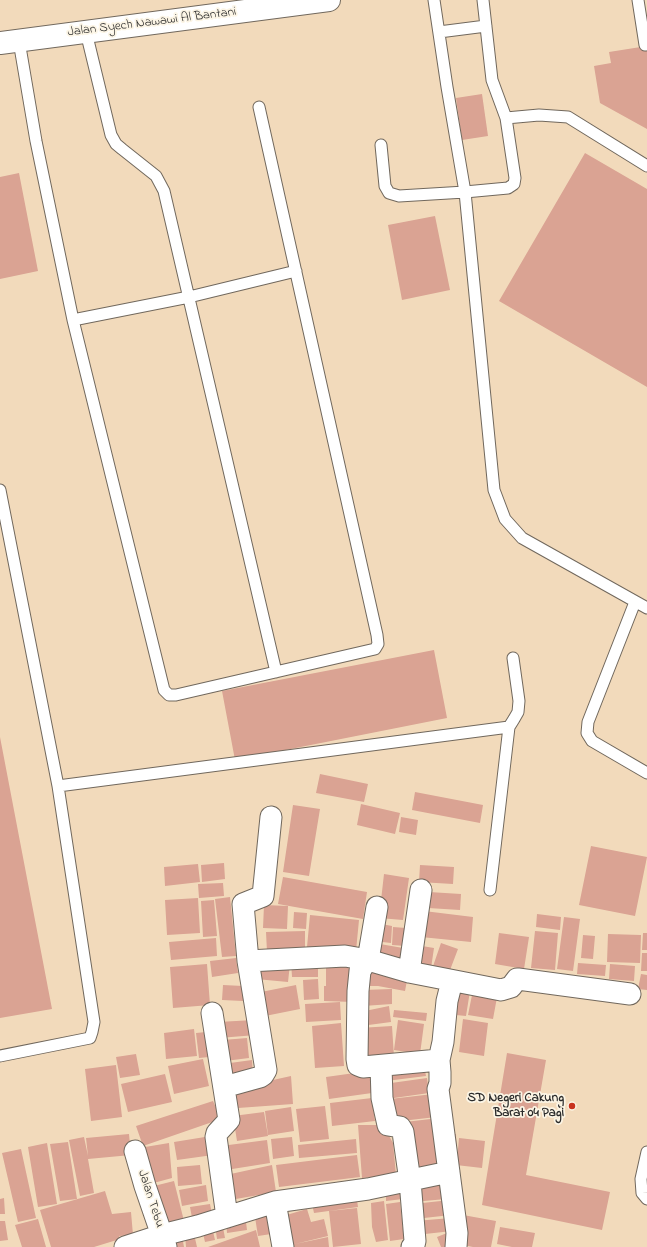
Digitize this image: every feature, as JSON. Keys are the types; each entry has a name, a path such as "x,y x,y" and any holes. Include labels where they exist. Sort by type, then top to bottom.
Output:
{"highway":[{"name":"Jalan Syech Nawawi Al Bantani","path":"9,42 329,0"}],"street":[{"path":"224,1087 260,1077 266,1070 248,961 243,904 263,896 271,817"},
{"path":"409,972 421,890"},
{"path":"377,907 368,960 362,966 360,971 358,990 358,1065 363,1068 439,1060"},
{"path":"248,961 344,956 368,960 409,972 502,990 511,987 518,979 630,994"},
{"path":"452,981 447,1001 443,1042 439,1060 440,1072 438,1098 457,1234 456,1247"},
{"path":"212,1013 229,1120 217,1133 216,1137 227,1217"},
{"path":"381,1066 382,1098 386,1119 388,1125 400,1127 403,1132 410,1181 415,1241 412,1247"},
{"name":"Jalan Tebu","path":"134,1151 164,1241"},
{"path":"125,1247 164,1241 198,1226 275,1202 368,1189 449,1172"},
{"path":"275,1202 283,1247"}],"lane":[{"path":"434,0 465,192 494,490 505,519 522,538 647,608"},
{"path":"380,146 386,186 389,193 399,196 508,188 514,184 515,178 506,118 492,80 483,0"},
{"path":"638,0 645,45"},
{"path":"439,32 486,26"},
{"path":"86,32 111,136 116,144 156,176 164,191 276,672"},
{"path":"9,42 36,141 73,320 164,690 168,694 176,695 375,649 378,644 374,619 259,106"},
{"path":"506,118 539,115 568,117 647,166"},
{"path":"73,320 189,297 296,272"},
{"path":"0,490 58,786 94,1022 90,1038 0,1056"},
{"path":"635,602 588,722 587,733 592,741 647,773"},
{"path":"490,890 509,727 518,712 519,701 514,658"},
{"path":"58,786 509,727"},
{"path":"647,1152 641,1179 642,1193 647,1199"}],"building":[{"path":"647,46 647,129 600,103 594,66 611,63 609,52"},
{"path":"482,94 488,136 462,140 456,98"},
{"path":"585,153 647,189 647,387 499,301"},
{"path":"19,173 38,271 0,279 0,177"},
{"path":"435,216 450,290 402,300 388,225"},
{"path":"434,650 447,718 235,760 222,691"},
{"path":"0,737 52,1009 0,1018"},
{"path":"320,774 368,784 364,802 316,793"},
{"path":"415,792 483,805 480,823 412,810"},
{"path":"361,804 400,813 395,834 357,825"},
{"path":"293,805 320,809 309,876 283,872"},
{"path":"401,817 418,820 416,835 399,832"},
{"path":"591,846 647,857 635,916 579,905"},
{"path":"224,863 225,879 202,882 201,865"},
{"path":"198,864 200,882 165,886 164,867"},
{"path":"420,865 454,867 453,884 419,882"},
{"path":"384,874 409,878 403,920 379,918"},
{"path":"283,877 367,892 363,919 278,904"},
{"path":"223,883 224,896 199,898 198,884"},
{"path":"429,892 461,894 460,910 428,908"},
{"path":"230,897 236,956 222,957 215,899"},
{"path":"198,898 200,933 167,935 165,900"},
{"path":"214,900 217,936 203,937 201,901"},
{"path":"264,905 288,906 287,929 263,928"},
{"path":"424,911 473,917 471,942 421,937"},
{"path":"294,912 307,913 306,929 293,928"},
{"path":"537,914 561,917 560,930 536,927"},
{"path":"310,915 359,920 356,951 307,947"},
{"path":"564,917 580,919 573,971 557,969"},
{"path":"376,923 392,926 391,943 374,941"},
{"path":"393,927 406,928 405,946 392,945"},
{"path":"305,931 305,951 267,952 266,932"},
{"path":"535,931 558,933 555,970 531,968"},
{"path":"499,933 529,937 524,969 495,964"},
{"path":"643,933 647,933 647,950 642,950"},
{"path":"608,934 641,935 640,963 607,962"},
{"path":"583,935 595,936 593,959 581,958"},
{"path":"216,938 217,956 171,960 169,942"},
{"path":"374,943 409,949 406,966 371,960"},
{"path":"441,943 458,949 447,978 431,972"},
{"path":"416,945 434,948 430,975 412,972"},
{"path":"642,953 647,953 647,971 641,971"},
{"path":"236,958 238,973 212,977 210,961"},
{"path":"258,961 290,964 288,982 256,979"},
{"path":"291,961 318,962 318,977 292,977"},
{"path":"326,963 350,963 353,1002 324,1001 324,986 326,986"},
{"path":"578,963 606,965 605,976 577,974"},
{"path":"207,964 210,1005 173,1008 170,967"},
{"path":"610,964 635,966 634,981 609,979"},
{"path":"367,965 408,975 405,991 378,986 362,986"},
{"path":"641,974 647,975 647,990 638,989"},
{"path":"318,979 319,999 304,1000 303,980"},
{"path":"223,985 243,986 243,1001 222,1000"},
{"path":"296,985 300,1009 265,1016 261,992"},
{"path":"392,989 392,1004 363,1006 363,990"},
{"path":"460,989 470,991 466,1016 456,1015"},
{"path":"473,990 498,992 493,1019 468,1015"},
{"path":"340,1002 341,1020 306,1022 305,1004"},
{"path":"389,1006 391,1022 361,1026 360,1012"},
{"path":"394,1010 427,1013 426,1021 393,1017"},
{"path":"463,1019 488,1023 484,1056 459,1052"},
{"path":"254,1020 256,1035 219,1038 218,1022"},
{"path":"398,1020 424,1024 420,1054 394,1050"},
{"path":"341,1023 344,1066 315,1068 312,1026"},
{"path":"392,1026 394,1057 362,1058 359,1028"},
{"path":"194,1029 197,1056 166,1059 164,1033"},
{"path":"206,1032 209,1057 199,1058 196,1033"},
{"path":"247,1038 249,1058 225,1061 223,1040"},
{"path":"507,1053 546,1060 526,1175 610,1192 602,1230 482,1205"},
{"path":"136,1054 140,1075 120,1078 116,1057"},
{"path":"203,1059 209,1086 174,1094 168,1066"},
{"path":"252,1060 253,1075 229,1077 230,1063"},
{"path":"116,1065 122,1117 91,1121 85,1069"},
{"path":"424,1065 426,1076 386,1081 384,1068"},
{"path":"369,1071 372,1093 329,1099 326,1077"},
{"path":"165,1074 172,1102 128,1112 121,1084"},
{"path":"291,1076 293,1104 238,1108 232,1089"},
{"path":"427,1078 429,1093 387,1099 384,1084"},
{"path":"433,1094 436,1117 393,1122 390,1099"},
{"path":"372,1098 375,1121 332,1126 330,1103"},
{"path":"213,1101 221,1119 143,1146 136,1126"},
{"path":"325,1106 329,1139 300,1142 296,1109"},
{"path":"291,1107 294,1131 268,1135 265,1111"},
{"path":"264,1112 268,1136 237,1141 233,1116"},
{"path":"439,1118 445,1170 410,1174 405,1122"},
{"path":"358,1125 383,1125 393,1143 396,1175 362,1178"},
{"path":"129,1134 131,1155 88,1159 94,1193 80,1196 69,1140 84,1137 88,1156 86,1138"},
{"path":"447,1134 456,1134 457,1160 459,1138 485,1141 482,1168 456,1165"},
{"path":"211,1136 213,1155 177,1160 174,1142"},
{"path":"292,1137 294,1156 273,1159 271,1139"},
{"path":"356,1139 357,1153 299,1158 298,1145"},
{"path":"267,1140 270,1163 226,1170 221,1146"},
{"path":"68,1142 77,1199 60,1201 50,1144"},
{"path":"47,1143 57,1204 38,1207 28,1147"},
{"path":"169,1143 172,1178 150,1184 145,1147"},
{"path":"21,1149 36,1218 18,1222 2,1153"},
{"path":"357,1155 360,1177 279,1187 276,1165"},
{"path":"200,1165 202,1184 178,1186 177,1167"},
{"path":"272,1165 276,1192 230,1200 226,1175"},
{"path":"444,1177 446,1199 413,1202 411,1181"},
{"path":"174,1181 184,1221 163,1226 154,1186"},
{"path":"206,1185 208,1201 182,1206 179,1190"},
{"path":"401,1185 403,1199 386,1201 386,1188"},
{"path":"105,1191 112,1214 131,1212 133,1235 119,1236 120,1239 94,1247 51,1247 40,1210"},
{"path":"356,1193 358,1207 314,1213 311,1199"},
{"path":"4,1198 5,1214 0,1214 0,1199"},
{"path":"450,1200 451,1215 415,1219 413,1204"},
{"path":"384,1201 388,1240 376,1242 372,1227 371,1203"},
{"path":"400,1202 404,1239 390,1241 386,1204"},
{"path":"210,1204 213,1220 193,1223 190,1207"},
{"path":"275,1208 278,1233 258,1236 254,1211"},
{"path":"357,1208 361,1244 333,1247 329,1211"},
{"path":"307,1209 311,1222 324,1219 328,1236 295,1244 328,1237 329,1247 289,1247 283,1216"},
{"path":"245,1214 247,1230 227,1233 226,1220"},
{"path":"463,1215 496,1221 491,1247 473,1247 458,1244"},
{"path":"451,1218 452,1231 416,1235 415,1221"},
{"path":"38,1219 46,1247 22,1247 15,1225"},
{"path":"0,1221 5,1221 8,1240 0,1241"},
{"path":"222,1222 225,1238 217,1239 215,1225"},
{"path":"212,1227 215,1240 205,1242 202,1229"},
{"path":"500,1227 535,1233 532,1247 512,1247 497,1244"},
{"path":"256,1230 260,1247 208,1247"},
{"path":"447,1233 452,1247 441,1247 437,1237"},
{"path":"194,1234 197,1247 186,1247 185,1235"},
{"path":"182,1236 184,1247 170,1247"}],"place":[{"name":"SD Negeri Cakung Barat 04 Pagi","path":"572,1106"}]}
